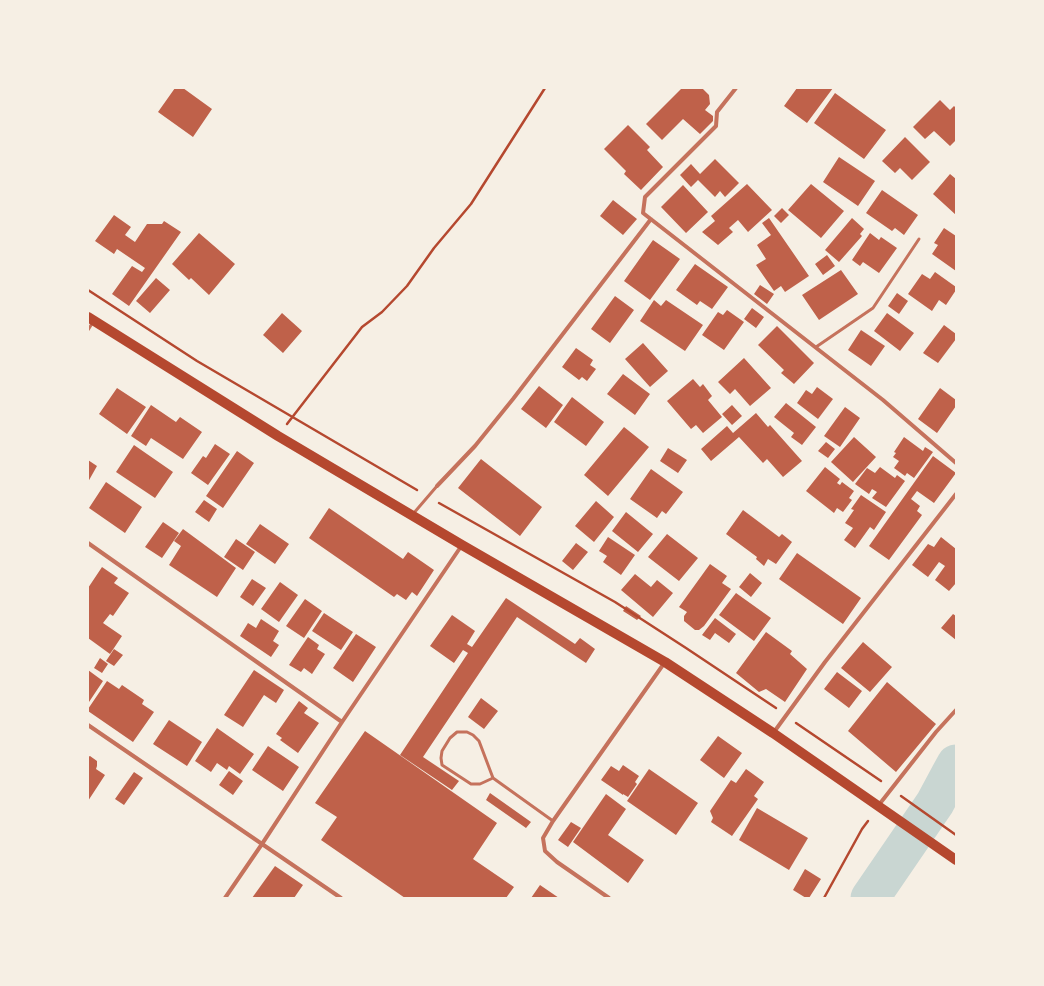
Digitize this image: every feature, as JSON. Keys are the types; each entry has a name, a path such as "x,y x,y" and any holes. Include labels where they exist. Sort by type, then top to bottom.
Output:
{"main road":[{"path":"91,319 278,436 462,545 665,662 773,733 956,860"}],"street":[{"path":"736,88 717,112 716,126 645,198 643,213 883,400 956,463"},
{"path":"437,486 474,446 513,399 651,219"},
{"path":"773,733 825,662 956,494"},
{"path":"88,543 342,722"},
{"path":"225,898 462,545"},
{"path":"609,898 557,862 545,851 543,838 553,821 665,662"},
{"path":"880,808 892,789 936,732 956,710"},
{"path":"88,726 341,898"}],"lane":[{"path":"816,348 873,308 919,239"},
{"path":"88,330 91,319"},
{"path":"412,515 437,486"},
{"path":"493,778 480,784 471,784 442,765 442,751 450,738 457,732 467,732 473,735 479,741 493,778 553,821"}],"path":[{"path":"278,436 362,328 382,312 407,286 434,248 471,204 545,88"},
{"path":"88,290 197,361 428,497 615,602 786,716 892,789 955,835 956,831"},
{"path":"824,898 862,829 868,821"}],"building":[{"path":"175,88 183,88 212,109 193,137 158,112"},
{"path":"682,88 702,88 709,95 710,104 705,110 713,116 713,121 700,134 683,119 662,140 646,124"},
{"path":"797,88 833,88 807,123 784,106"},
{"path":"835,93 886,130 864,159 814,123"},
{"path":"940,100 950,110 954,106 956,108 956,140 950,146 934,131 925,139 913,127"},
{"path":"628,125 650,147 647,150 663,167 641,190 624,174 626,171 604,149"},
{"path":"905,137 930,162 912,180 900,168 895,173 882,161"},
{"path":"839,157 875,181 858,206 823,182"},
{"path":"715,159 739,183 725,197 720,191 715,197 698,180 691,187 680,175 691,164 700,174"},
{"path":"950,174 956,179 956,215 933,194"},
{"path":"747,184 772,210 748,232 738,220 729,228 733,232 718,245 702,232 715,221 711,216"},
{"path":"811,184 844,211 821,238 788,210"},
{"path":"683,185 708,212 686,233 661,207"},
{"path":"882,190 918,215 904,235 895,228 892,231 866,213"},
{"path":"613,200 637,219 623,235 600,216"},
{"path":"782,208 789,215 781,223 774,216"},
{"path":"114,215 131,227 125,235 135,242 147,224 162,224 164,221 181,232 129,306 112,294 132,266 142,272 145,268 117,249 114,254 95,241"},
{"path":"769,218 809,276 785,292 781,286 774,291 756,265 766,259 757,245 771,235 762,223"},
{"path":"852,218 864,229 860,234 862,236 839,262 825,250"},
{"path":"944,228 956,236 956,271 932,254 938,245 934,243"},
{"path":"199,233 235,264 209,295 191,278 189,280 172,264"},
{"path":"870,233 879,240 881,237 897,248 879,273 863,262 860,266 852,260"},
{"path":"653,240 680,259 650,300 624,281"},
{"path":"827,255 835,266 823,275 815,264"},
{"path":"695,264 728,287 712,309 700,301 697,305 676,290"},
{"path":"841,270 858,294 819,320 802,295"},
{"path":"935,272 956,287 956,290 946,305 939,300 932,311 908,294 922,274 930,279"},
{"path":"156,278 170,290 150,313 136,301"},
{"path":"760,285 774,294 767,304 754,294"},
{"path":"897,293 908,301 899,314 888,306"},
{"path":"615,296 634,310 610,343 591,329"},
{"path":"654,300 661,306 666,300 703,325 685,351 640,321"},
{"path":"752,308 764,317 756,328 744,319"},
{"path":"727,310 744,322 724,350 702,335 718,312 723,315"},
{"path":"282,313 302,331 283,353 263,335"},
{"path":"887,313 914,333 900,351 874,331"},
{"path":"944,325 956,334 956,339 938,363 923,353"},
{"path":"777,326 814,363 794,384 781,373 784,370 758,345"},
{"path":"861,330 885,346 871,366 848,350"},
{"path":"643,343 668,371 650,387 625,359"},
{"path":"576,348 593,360 590,365 596,369 587,381 582,377 579,380 562,367"},
{"path":"744,358 771,388 750,406 735,389 730,394 718,382"},
{"path":"623,374 650,394 635,415 607,394"},
{"path":"693,379 700,387 703,384 712,396 708,400 722,417 703,433 696,425 691,429 667,401"},
{"path":"539,386 563,405 546,428 521,409"},
{"path":"817,387 833,399 818,419 797,403 806,390 812,394"},
{"path":"117,388 146,407 127,434 99,414"},
{"path":"940,388 956,400 956,406 937,433 918,419"},
{"path":"572,397 604,422 586,446 554,422"},
{"path":"786,403 816,427 802,445 791,437 794,433 774,417"},
{"path":"151,405 176,422 180,417 202,432 183,459 151,438 146,446 131,436"},
{"path":"732,405 742,416 732,425 722,414"},
{"path":"845,407 860,418 840,447 824,436"},
{"path":"756,413 768,427 770,425 802,461 783,477 767,459 763,463 739,437 711,461 701,449 727,426 733,433"},
{"path":"624,427 649,447 608,496 584,475"},
{"path":"854,437 876,457 853,482 831,462"},
{"path":"904,437 923,451 925,447 933,452 914,478 907,473 905,476 894,468 899,461 893,457 896,453 894,452"},
{"path":"826,442 835,449 828,458 818,451"},
{"path":"215,444 230,454 208,485 191,473 203,456 206,458"},
{"path":"134,445 173,472 155,498 116,472"},
{"path":"668,448 687,460 678,473 660,461"},
{"path":"237,451 254,463 223,508 206,496"},
{"path":"933,456 956,473 934,503 917,491 911,499 920,506 917,511 922,515 889,560 869,546"},
{"path":"481,459 542,507 520,536 458,488"},
{"path":"88,460 97,466 88,482"},
{"path":"825,467 840,479 837,483 840,485 842,482 854,491 849,498 852,500 843,512 837,508 834,513 806,491"},
{"path":"880,467 895,478 897,475 905,481 886,507 872,498 877,492 872,489 869,494 855,484 867,468 875,473"},
{"path":"651,469 683,492 666,514 662,511 657,518 630,499"},
{"path":"106,482 142,507 125,533 89,508"},
{"path":"861,495 886,512 874,530 870,527 855,548 844,540 853,528 845,523 854,510 851,509"},
{"path":"204,500 217,509 209,522 195,512"},
{"path":"596,501 614,517 594,542 575,526"},
{"path":"329,508 403,559 408,552 434,570 417,596 412,592 406,600 397,594 394,597 309,538"},
{"path":"743,510 779,537 782,534 792,542 776,564 768,559 764,566 756,559 757,557 726,534"},
{"path":"626,512 653,534 638,552 612,531"},
{"path":"163,522 179,533 162,558 145,547"},
{"path":"260,524 289,544 275,564 246,544"},
{"path":"183,529 236,568 217,597 169,565 181,546 174,541"},
{"path":"667,534 698,558 679,581 648,557"},
{"path":"608,537 635,555 621,575 603,562 607,556 599,551"},
{"path":"941,537 956,549 956,583 949,591 935,580 945,566 939,562 928,577 912,565 928,544 934,547"},
{"path":"236,539 255,552 243,570 224,557"},
{"path":"576,543 588,552 573,570 562,561"},
{"path":"797,553 861,598 843,624 779,579"},
{"path":"710,564 727,576 722,583 731,589 704,626 699,630 695,630 684,621 684,616 687,612 679,607"},
{"path":"102,567 118,578 114,583 129,593 113,616 110,614 103,623 122,636 110,654 88,638 88,588"},
{"path":"750,573 762,583 751,597 739,587"},
{"path":"635,574 651,587 657,580 673,593 653,617 621,590"},
{"path":"252,579 266,588 253,606 240,597"},
{"path":"280,582 298,595 279,622 261,609"},
{"path":"736,593 771,618 754,641 719,615"},
{"path":"506,598 575,644 580,638 595,649 586,663 517,617 423,757 459,781 452,790 400,755 468,653 463,650 454,663 430,646 452,615 475,631 467,644 472,647"},
{"path":"305,599 322,611 304,638 286,626"},
{"path":"626,606 641,616 637,620 623,611"},
{"path":"324,613 353,632 341,650 312,631"},
{"path":"953,614 956,616 956,640 941,628"},
{"path":"715,618 736,634 729,643 715,633 710,640 702,635"},
{"path":"261,619 279,631 273,641 279,645 271,657 240,636 248,623 256,628"},
{"path":"766,632 792,651 790,654 807,669 785,702 766,689 759,692 736,673"},
{"path":"356,634 376,647 353,682 333,668"},
{"path":"308,637 319,645 317,649 325,654 312,674 304,668 301,672 289,665"},
{"path":"863,642 892,667 870,692 841,668"},
{"path":"114,649 123,655 114,666 106,661"},
{"path":"100,658 108,664 102,673 94,668"},
{"path":"88,670 103,681 89,702 88,701"},
{"path":"254,670 284,690 276,703 264,695 243,727 224,715"},
{"path":"837,672 862,691 849,708 824,689"},
{"path":"107,681 119,689 122,685 144,700 142,704 154,712 133,742 88,711"},
{"path":"887,682 936,724 896,772 848,731"},
{"path":"481,698 498,711 484,729 468,717"},
{"path":"299,701 308,708 304,713 319,723 298,753 280,740 282,738 276,734"},
{"path":"169,720 202,742 187,766 153,744"},
{"path":"217,728 254,754 240,774 229,766 227,770 217,763 211,772 195,761"},
{"path":"365,731 497,823 473,859 514,887 506,898 405,898 321,840 337,817 315,803"},
{"path":"718,736 742,753 724,778 700,760"},
{"path":"268,746 299,767 283,791 252,770"},
{"path":"90,756 97,761 96,769 105,775 88,801 88,757"},
{"path":"623,765 639,776 635,782 637,784 628,797 601,780 611,766 619,771"},
{"path":"649,769 698,803 676,835 627,801"},
{"path":"746,769 764,782 754,796 758,799 732,836 711,822 713,818 710,811 731,780 736,783"},
{"path":"229,771 243,781 233,795 219,785"},
{"path":"134,772 143,778 124,805 115,799"},
{"path":"490,793 531,822 526,828 486,800"},
{"path":"606,794 626,809 608,835 644,860 628,883 573,842"},
{"path":"757,808 808,838 789,870 739,840"},
{"path":"571,822 581,828 568,847 558,840"},
{"path":"275,866 303,885 294,898 252,898"},
{"path":"805,869 821,879 809,898 806,898 793,890"},
{"path":"540,885 559,898 531,898"}],"waterway":[{"path":"870,898 935,803 956,764"}]}
